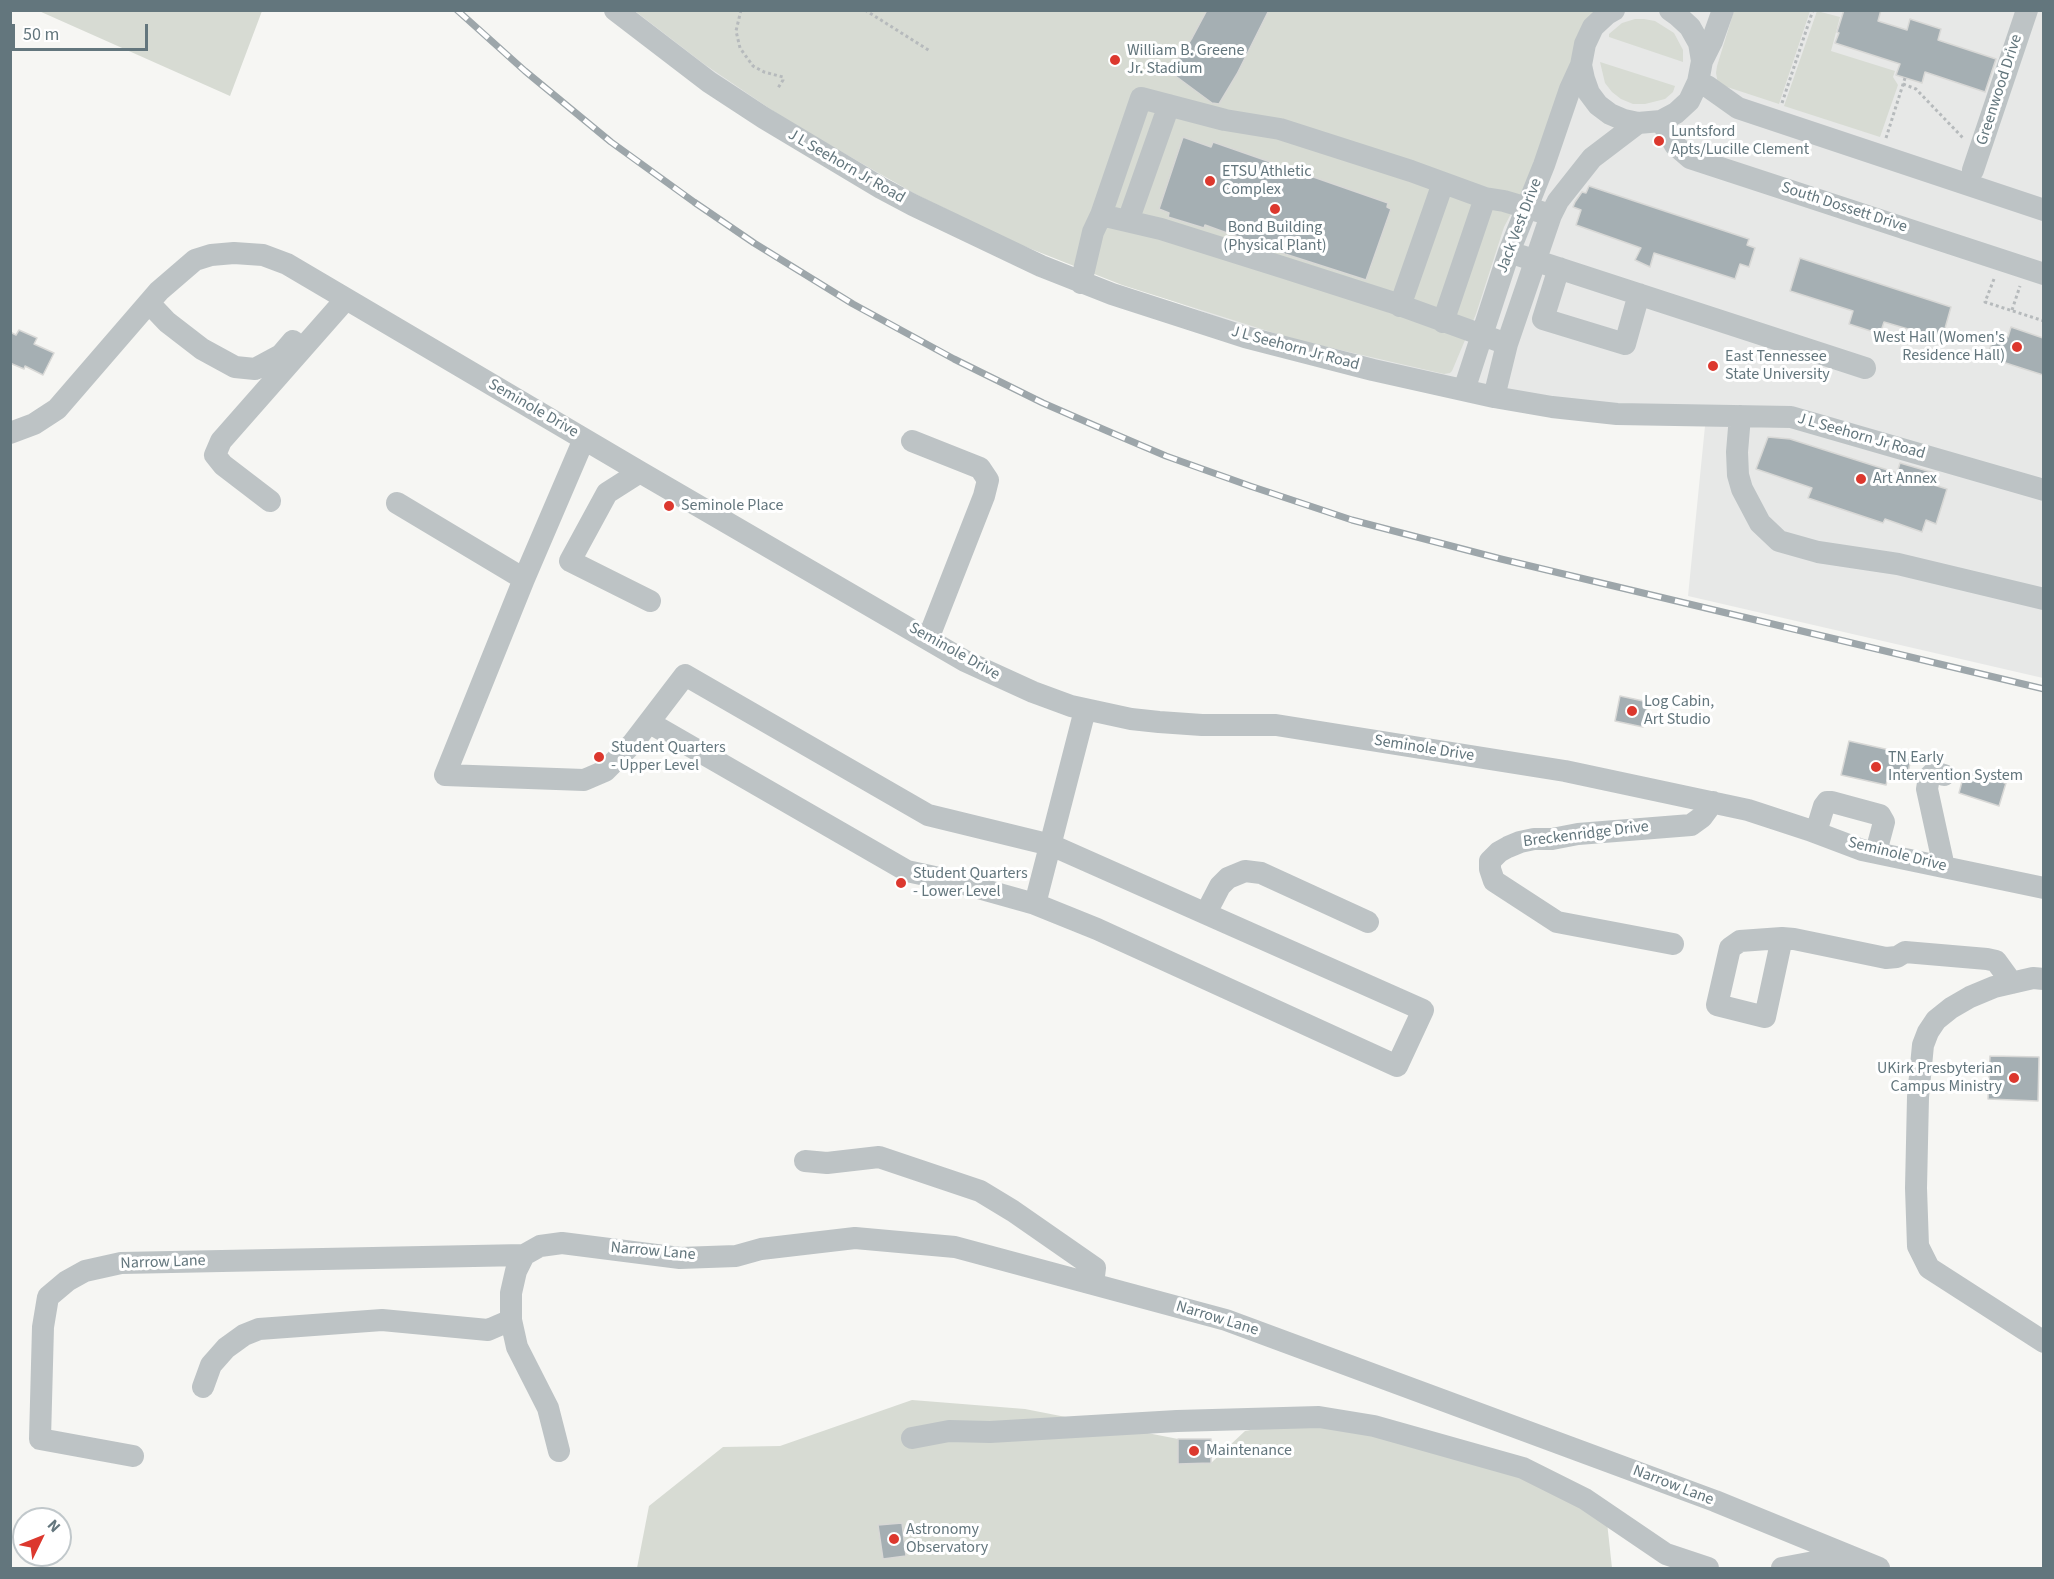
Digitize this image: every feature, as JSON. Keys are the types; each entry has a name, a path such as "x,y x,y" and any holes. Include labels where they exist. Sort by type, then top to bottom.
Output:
{"street":[{"name":"J L Seehorn Jr Road","path":"615,10 709,82 832,160 913,205 1081,283 1245,337 1373,370 1464,390 1552,407 1617,414 1791,417 2043,489"},
{"name":"Jack Vest Drive","path":"1464,390 1509,252 1544,165 1570,89 1581,65 1586,44 1593,27 1614,10"},
{"path":"1670,10 1690,27 1699,43 1702,61"},
{"path":"1581,65 1589,93 1598,105 1610,114 1638,123 1660,121 1676,113 1689,101 1698,82 1702,61 1723,10"},
{"name":"Greenwood Drive","path":"1973,171 2027,10"},
{"path":"1707,86 1738,108 2043,210"},
{"path":"1081,283 1094,232 1142,98 1225,120 1280,129 1411,171 1485,198 1551,215"},
{"path":"1128,221 1169,105"},
{"name":"South Dossett Drive","path":"1660,121 1675,145 1690,158 2043,274"},
{"name":"Jack Vest Drive","path":"1494,396 1507,344 1551,215 1566,188 1592,158 1638,123"},
{"path":"1400,306 1443,183"},
{"path":"1443,322 1485,198"},
{"path":"1101,215 1161,229 1400,306 1507,344"},
{"name":"Seminole Drive","path":"10,433 34,424 57,409 159,291 195,260 234,252 263,255 287,264 928,639 1000,678 1033,692 1085,710 1131,719 1202,725 1276,725 1565,771 1748,810 1862,850 2043,888"},
{"path":"1509,252 1865,368"},
{"path":"1559,268 1543,319 1625,344 1639,294"},
{"path":"149,303 167,322 202,349 235,367 255,369 281,355 310,322 340,295"},
{"path":"270,501 223,465 215,455 221,441 340,295"},
{"path":"1740,416 1737,452 1738,475 1742,489 1760,523 1779,540 1818,552 1898,564 2043,599"},
{"path":"584,439 524,579 445,775 584,780 604,771 620,757 650,723 685,675 928,815 1051,845 1423,1010 1397,1066 1097,929 1035,904 953,881 907,871 650,723"},
{"path":"912,441 980,468 988,480 984,496 928,639"},
{"path":"640,472 607,493 570,561 650,601"},
{"path":"397,503 524,579"},
{"path":"1035,904 1085,710"},
{"path":"1944,775 1934,772 1929,777 1927,789 1944,867"},
{"name":"Breckenridge Drive","path":"1673,945 1557,922 1494,881 1490,861 1508,847 1534,839 1691,825 1702,818 1713,802"},
{"path":"1816,832 1827,802 1880,815 1884,822 1876,852"},
{"path":"1206,913 1220,886 1228,878 1245,871 1261,873 1368,922"},
{"path":"1782,938 1886,958 1897,957 1905,952 1996,961 2012,983"},
{"path":"2043,979 2033,978 1995,987 1970,997 1936,1020 1928,1032 1923,1045 1917,1109 1916,1188 1918,1246 1929,1268 2043,1342"},
{"path":"805,1161 827,1162 879,1157 980,1191 1095,1268 1093,1284"},
{"name":"Narrow Lane","path":"133,1456 40,1439 44,1327 48,1297 67,1281 85,1271 121,1263 524,1255 540,1246 562,1243 680,1257 736,1256 761,1249 855,1238 955,1247 1226,1320 1715,1501 1879,1569"},
{"path":"524,1255 516,1271 511,1293 511,1320 517,1347 548,1408 559,1451"},
{"path":"203,1388 211,1365 226,1348 244,1335 260,1329 382,1320 488,1330 511,1320"},
{"path":"912,1438 949,1431 990,1432 1177,1421 1319,1417 1341,1420 1374,1426 1522,1468 1585,1499 1666,1554 1708,1569"},
{"path":"1782,1569 1846,1556"}],"path":[{"path":"741,10 736,31 740,48 753,66 764,72 783,77 778,88"},
{"path":"865,10 930,51"},
{"path":"1781,108 1813,10"},
{"path":"1884,142 1905,78"},
{"path":"1903,84 1916,89 1967,142"},
{"path":"2012,310 2022,280"},
{"path":"1985,302 2043,321"}],"shaded area":[{"path":"39,11 262,11 230,96"},
{"name":"East Tennessee State University","path":"633,11 2043,11 2043,678 1688,596 1707,406 1552,407 1248,328 1065,262 1017,243 867,168 709,71"},
{"name":"ETSU Athletic Complex","path":"635,11 1599,11 1538,162 1504,227 1476,314 1452,371 1444,374 1293,339 1122,285 1016,243 917,195 788,121 704,64"},
{"path":"1734,11 1810,11 1779,104 1718,84 1717,66"},
{"path":"1817,11 1840,17 1831,51 1895,71 1893,77 1898,85 1880,137 1784,106"},
{"path":"1635,19 1655,21 1674,33 1683,50 1683,62 1609,37 1609,34 1622,23"},
{"path":"1600,62 1675,86 1673,92 1665,99 1645,104 1633,104 1612,92 1605,83"},
{"path":"912,1400 1025,1409 1178,1439 1178,1464 1211,1463 1245,1431 1299,1421 1478,1455 1606,1513 1612,1568 637,1568 649,1506 723,1447 780,1446"}],"building":[{"path":"1207,10 1269,10 1237,74 1219,104 1212,103 1170,72"},
{"path":"1844,10 1881,10 1878,21 1907,30 1910,19 1941,29 1938,40 1996,59 1985,92 1925,72 1922,83 1896,75 1900,64 1835,43"},
{"name":"Bond Building (Physical Plant)","path":"1183,137 1211,147 1213,142 1388,203 1387,207 1391,209 1366,280 1205,225 1204,228 1168,217 1169,213 1159,209"},
{"path":"1589,186 1749,239 1747,245 1755,248 1749,267 1740,264 1735,279 1654,253 1650,267 1635,260 1641,248 1576,225 1581,210 1573,207 1582,192 1586,193"},
{"path":"1800,258 1951,307 1942,339 1884,322 1880,334 1849,324 1853,311 1790,291"},
{"name":"West Hall (Women's Residence Hall)","path":"2011,327 2043,338 2043,375 1987,357 1995,333 2008,337"},
{"path":"19,330 37,338 34,344 54,353 43,375 25,366 24,369 10,363 10,332 16,335"},
{"name":"Art Annex","path":"1768,437 1790,439 1897,473 1900,463 1938,474 1934,485 1947,489 1936,524 1926,520 1922,532 1885,519 1883,523 1808,498 1812,488 1756,469"},
{"name":"Log Cabin, Art Studio","path":"1620,696 1648,702 1643,727 1615,721"},
{"name":"TN Early Intervention System","path":"1849,741 1894,751 1893,755 1911,759 1906,781 1888,777 1886,785 1841,775"},
{"path":"1965,770 2005,778 2004,783 2006,783 1999,806 1959,793"},
{"name":"UKirk Presbyterian Campus Ministry","path":"1990,1056 2039,1057 2038,1101 1988,1099"},
{"name":"Maintenance","path":"1178,1439 1211,1439 1211,1463 1178,1464"},
{"name":"Astronomy Observatory","path":"902,1523 906,1556 883,1559 878,1525"}],"railway":[{"path":"457,10 525,71 611,142 754,243 853,304 954,359 1043,403 1105,430 1166,456 1352,520 1501,559 2044,689"}],"place":[{"name":"William B. Greene Jr. Stadium","path":"1115,60"},
{"name":"Luntsford Apts/Lucille Clement","path":"1659,141"},
{"name":"ETSU Athletic Complex","path":"1210,181"},
{"name":"Bond Building (Physical Plant)","path":"1275,209"},
{"name":"West Hall (Women's Residence Hall)","path":"2017,347"},
{"name":"East Tennessee State University","path":"1713,366"},
{"name":"Art Annex","path":"1861,479"},
{"name":"Seminole Place","path":"669,506"},
{"name":"Log Cabin, Art Studio","path":"1632,711"},
{"name":"Student Quarters - Upper Level","path":"599,757"},
{"name":"TN Early Intervention System","path":"1876,767"},
{"name":"Student Quarters - Lower Level","path":"901,883"},
{"name":"UKirk Presbyterian Campus Ministry","path":"2014,1078"},
{"name":"Maintenance","path":"1194,1451"},
{"name":"Astronomy Observatory","path":"894,1539"}]}
